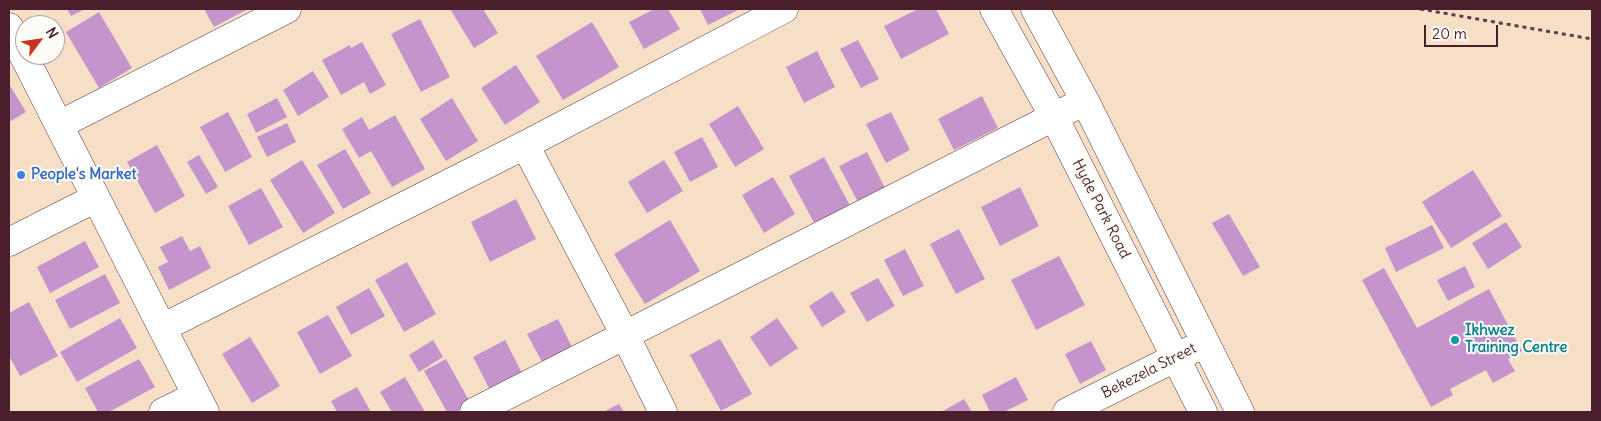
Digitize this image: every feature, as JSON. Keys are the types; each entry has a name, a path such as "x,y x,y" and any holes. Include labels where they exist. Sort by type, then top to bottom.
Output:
{"street":[{"path":"59,125 287,9"},
{"path":"162,328 525,145 784,9"},
{"name":"Hyde Park Road","path":"994,9 1054,117 1202,412"},
{"path":"1035,9 1085,101 1240,412"},
{"path":"9,27 201,404 163,412"},
{"path":"474,412 1085,101"},
{"path":"525,145 625,335 663,412"},
{"path":"9,242 96,198"},
{"name":"Bekezela Street","path":"1067,412 1205,343"}],"path":[{"path":"1420,9 1592,39"}],"building":[{"path":"67,9 85,9 71,16"},
{"path":"204,9 248,9 214,27"},
{"path":"450,9 483,9 498,33 474,48"},
{"path":"654,9 668,9 680,29 644,49 629,22"},
{"path":"700,9 740,9 708,25"},
{"path":"918,9 936,9 949,34 901,59 884,26"},
{"path":"99,12 132,68 99,88 66,32"},
{"path":"420,19 450,77 421,92 391,34"},
{"path":"592,22 619,67 563,100 536,56"},
{"path":"858,40 879,79 861,88 840,49"},
{"path":"362,42 386,85 370,94 364,82 341,95 322,60 350,45 351,48"},
{"path":"817,51 835,87 804,103 786,67"},
{"path":"516,65 540,102 505,125 481,88"},
{"path":"313,71 329,97 298,116 283,90"},
{"path":"9,84 26,112 9,122"},
{"path":"982,96 998,128 954,150 938,119"},
{"path":"277,98 287,117 256,133 247,114"},
{"path":"452,98 478,141 446,161 420,119"},
{"path":"738,106 764,149 735,167 709,124"},
{"path":"228,112 252,157 225,172 200,127"},
{"path":"891,112 910,150 886,163 866,124"},
{"path":"395,115 425,169 392,187 371,151 359,158 342,129 362,117 369,130"},
{"path":"287,123 296,142 267,157 257,137"},
{"path":"702,137 718,167 690,182 674,152"},
{"path":"157,145 185,196 155,213 127,162"},
{"path":"345,149 371,193 343,209 317,165"},
{"path":"867,152 886,190 859,204 839,166"},
{"path":"199,155 218,187 206,194 187,162"},
{"path":"824,157 854,213 819,232 789,176"},
{"path":"302,160 335,213 303,233 270,180"},
{"path":"664,160 683,191 647,213 628,182"},
{"path":"1473,170 1502,216 1451,248 1422,202"},
{"path":"773,177 795,214 764,233 742,195"},
{"path":"1020,187 1039,226 1000,246 981,207"},
{"path":"261,188 283,227 249,245 228,206"},
{"path":"516,199 536,239 490,262 471,222"},
{"path":"1229,214 1260,267 1243,276 1212,223"},
{"path":"670,220 700,271 645,304 614,254"},
{"path":"1506,222 1522,247 1488,269 1472,243"},
{"path":"1432,225 1444,248 1396,272 1385,248"},
{"path":"959,229 985,279 956,294 930,244"},
{"path":"182,236 190,251 200,246 211,268 169,290 158,267 168,262 160,247"},
{"path":"85,241 99,267 50,293 37,267"},
{"path":"905,249 924,286 903,296 884,260"},
{"path":"1059,256 1085,305 1036,330 1011,280"},
{"path":"407,262 436,314 404,332 375,280"},
{"path":"1465,266 1475,287 1448,301 1437,280"},
{"name":"Ikhwez Training Centre","path":"1384,268 1417,328 1489,289 1522,351 1508,359 1515,371 1493,383 1486,370 1450,389 1453,395 1431,407 1362,280"},
{"path":"105,274 120,303 70,329 55,300"},
{"path":"878,278 895,306 867,322 850,293"},
{"path":"369,288 385,316 351,335 336,307"},
{"path":"832,291 846,312 822,327 809,306"},
{"path":"29,302 58,356 20,376 9,356 9,313"},
{"path":"328,315 352,356 320,374 297,332"},
{"path":"120,318 137,348 77,382 60,352"},
{"path":"777,318 798,348 770,367 750,337"},
{"path":"558,319 572,347 542,362 527,334"},
{"path":"250,337 280,386 252,403 222,354"},
{"path":"720,339 752,394 721,411 690,355"},
{"path":"433,340 443,357 419,372 409,355"},
{"path":"505,340 523,375 491,392 473,357"},
{"path":"1091,341 1106,370 1080,384 1065,354"},
{"path":"139,359 155,387 109,412 98,412 85,388"},
{"path":"446,359 471,404 456,412 447,412 424,371"},
{"path":"405,377 425,412 392,412 380,392"},
{"path":"1016,377 1028,400 1004,412 990,412 982,395"},
{"path":"357,387 371,412 337,412 331,401"},
{"path":"964,399 972,412 941,412"},
{"path":"619,404 624,412 603,412"}],"place":[{"name":"People's Market","path":"21,175"},
{"name":"Ikhwez Training Centre","path":"1455,340"}]}
